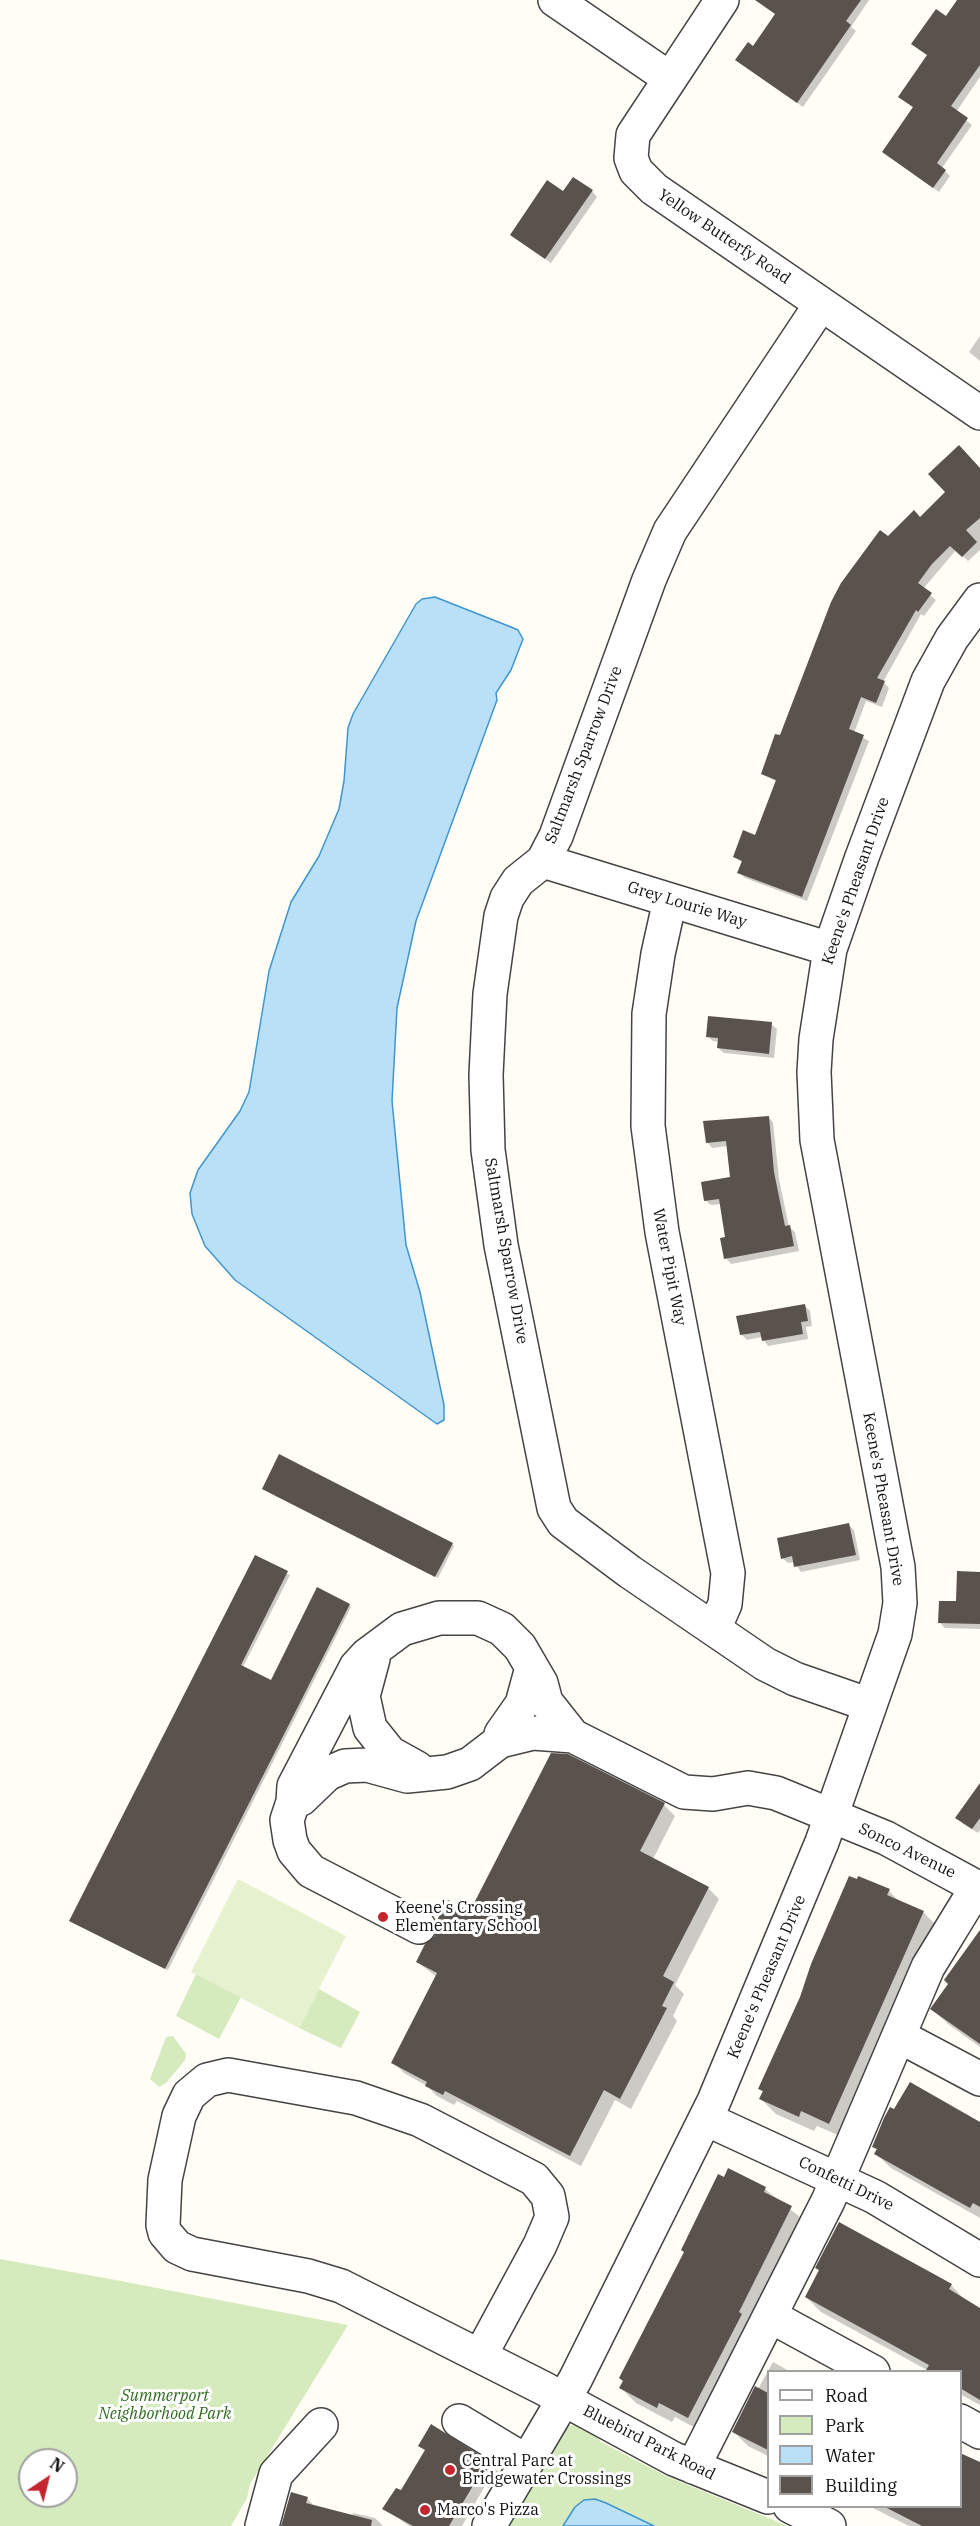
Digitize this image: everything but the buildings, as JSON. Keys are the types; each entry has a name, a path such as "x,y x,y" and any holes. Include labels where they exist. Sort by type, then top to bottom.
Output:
{"street":[{"path":"555,0 669,78"},
{"name":"Yellow Butterfy Road","path":"722,0 633,135 631,159 636,171 654,189 980,413"},
{"name":"Saltmarsh Sparrow Drive","path":"821,304 670,531 649,580 556,836 543,861 518,881 501,916 490,994 486,1075 488,1150 501,1245 554,1508 563,1522 778,1672 870,1705"},
{"name":"Keene's Pheasant Drive","path":"489,2526 564,2400 706,2119 769,1975 832,1816 895,1634 900,1589 817,1140 814,1072 816,1039 830,949 928,681 952,638 980,600"},
{"name":"Grey Lourie Way","path":"543,861 830,949"},
{"name":"Water Pipit Way","path":"670,900 658,954 649,1014 648,1126 662,1232 728,1573 725,1604 714,1629"},
{"path":"419,1927 322,1877 302,1862 294,1851 288,1831 287,1820 294,1802 294,1786 362,1660 392,1635 412,1625 439,1618 478,1618 502,1629 513,1639 526,1657 531,1671 541,1683 546,1702 573,1736"},
{"path":"373,1651 363,1696 370,1728 390,1753 423,1772"},
{"path":"500,1741 501,1734 522,1704 531,1671"},
{"path":"294,1802 301,1799 327,1774 345,1767 367,1765 406,1776 423,1772 447,1772 470,1764 500,1741 533,1733 573,1736"},
{"name":"Sonco Avenue","path":"573,1736 675,1789 704,1794 748,1788 766,1790 908,1848 979,1888"},
{"path":"693,2467 772,2317 838,2178 937,1949 979,1888"},
{"path":"899,2036 980,2079"},
{"name":"Bluebird Park Road","path":"480,2356 540,2245 552,2217 551,2206 541,2187 525,2173 420,2120 342,2095 228,2075 207,2080 189,2095 179,2116 165,2180 164,2208 165,2233 185,2252 325,2280 480,2356 693,2467 767,2497"},
{"name":"Confetti Drive","path":"706,2119 838,2178 922,2223 980,2260"},
{"path":"772,2317 869,2370"},
{"path":"459,2421 527,2462"},
{"path":"962,2422 980,2432"},
{"path":"262,2526 276,2474 321,2425"},
{"path":"794,2508 830,2526"}],"green space":[{"path":"238,1879 346,1936 299,2028 191,1972"},
{"path":"196,1974 241,1997 219,2039 176,2016"},
{"path":"319,1989 360,2012 341,2048 299,2028"},
{"path":"173,2036 186,2054 185,2060 166,2083 159,2087 150,2079 166,2037"},
{"name":"Summerport Neighborhood Park","path":"0,2259 348,2325 250,2484 247,2498 231,2526 0,2526"},
{"path":"575,2424 593,2432 601,2442 666,2476 788,2526 503,2526 560,2430"}],"water":[{"path":"435,597 518,630 523,639 511,670 496,693 497,700 416,921 397,1008 392,1101 406,1245 420,1292 444,1405 444,1420 437,1424 235,1280 205,1246 192,1214 190,1193 198,1170 240,1111 249,1092 269,971 291,902 319,856 339,809 344,781 348,728 353,714 416,604 422,599"},
{"path":"595,2499 654,2526 563,2526 575,2507 584,2500"}],"place":[{"name":"Keene's Crossing Elementary School","path":"383,1917"},
{"name":"Central Parc at Bridgewater Crossings","path":"450,2470"},
{"name":"Marco's Pizza","path":"425,2510"}]}
